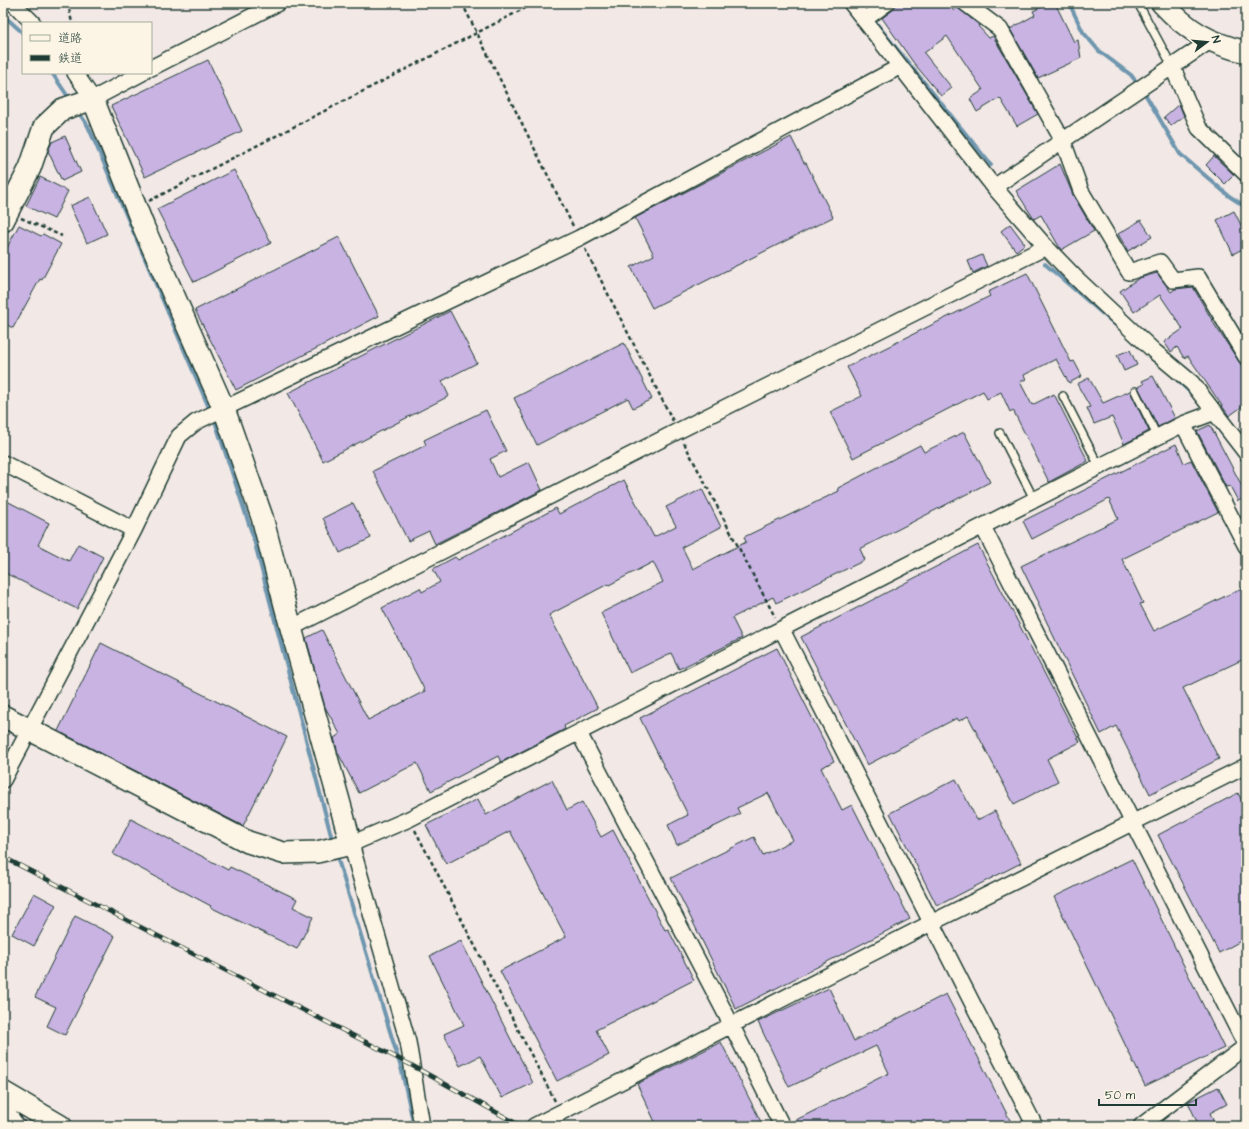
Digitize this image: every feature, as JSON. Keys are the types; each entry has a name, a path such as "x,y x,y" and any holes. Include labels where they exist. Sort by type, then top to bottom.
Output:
{"street":[{"path":"13,3 32,22"},
{"path":"152,67 278,3"},
{"path":"851,3 899,67 994,187 1046,247 1075,277 1155,352 1192,383 1246,453"},
{"path":"864,20 888,3"},
{"path":"965,3 1000,29 1062,141 1081,191 1130,272 1160,262 1173,280 1198,277 1246,357"},
{"path":"1162,3 1180,22 1210,41 1246,52"},
{"path":"994,187 1210,41"},
{"path":"1172,66 1199,128 1246,174"},
{"path":"3,780 134,530 179,436 196,422 579,238 899,67"},
{"path":"75,74 77,104 136,208 224,409 262,517 351,844 408,1042 422,1126"},
{"path":"5,216 30,168 44,126 77,104 140,74"},
{"path":"291,628 678,431 1046,247"},
{"path":"3,716 248,842 283,853 317,852 351,844 409,819 1100,468 1183,424 1215,412"},
{"path":"1183,424 1246,546"},
{"path":"3,463 134,530"},
{"path":"983,527 1134,822 1246,1046 1141,1126"},
{"path":"782,630 1035,1126"},
{"path":"579,733 731,1024 782,1126"},
{"path":"534,1126 731,1024 1246,766"},
{"path":"3,1092 61,1126"},
{"path":"3,1106 17,1126"}],"lane":[{"path":"1138,3 1172,66"},
{"path":"1135,391 1158,438"},
{"path":"1063,396 1100,468"},
{"path":"1000,433 1035,501"}],"path":[{"path":"68,3 72,22"},
{"path":"462,3 579,238"},
{"path":"136,208 535,3"},
{"path":"5,216 62,236"},
{"path":"409,819 560,1112"}],"building":[{"path":"896,3 947,3 954,11 957,7 979,25 978,26 989,38 993,36 1038,114 1017,126 1000,98 977,112 970,99 983,90 947,36 924,53 952,88 941,96 913,62 882,18 893,10"},
{"path":"1050,3 1055,3 1074,42 1078,40 1081,58 1038,78 1010,29 1035,15 1033,11"},
{"path":"208,60 242,131 145,177 111,106"},
{"path":"1179,104 1184,116 1171,126 1164,117"},
{"path":"65,136 81,172 62,181 48,151 52,142"},
{"path":"791,137 833,217 652,308 631,267 654,255 635,218"},
{"path":"1214,156 1234,175 1225,184 1206,165"},
{"path":"1060,164 1073,195 1094,231 1061,250 1041,215 1034,219 1016,191"},
{"path":"234,170 271,243 194,282 157,209"},
{"path":"40,177 68,191 54,219 26,206"},
{"path":"90,197 107,234 87,243 70,206"},
{"path":"1234,211 1243,229 1246,228 1246,247 1233,254 1217,220"},
{"path":"1141,220 1152,237 1128,251 1118,234"},
{"path":"1010,224 1025,244 1016,251 1001,231"},
{"path":"19,225 41,236 43,234 61,244 42,280 40,279 13,328 3,323 3,255"},
{"path":"339,237 379,316 236,390 195,310"},
{"path":"982,255 987,266 973,273 968,261"},
{"path":"1027,273 1071,362 1074,361 1082,376 1069,383 1056,359 1024,375 1026,379 1020,382 1032,405 1054,394 1088,461 1049,482 1013,410 1010,412 1001,392 987,399 983,391 853,458 830,412 862,396 847,367 990,296 988,292"},
{"path":"1157,273 1171,292 1175,289 1193,287 1216,327 1246,372 1246,404 1229,416 1188,356 1184,358 1177,347 1171,352 1164,342 1183,329 1160,295 1134,312 1120,291 1139,278"},
{"path":"450,311 477,363 442,381 449,396 323,461 288,393"},
{"path":"624,343 652,399 633,408 628,398 537,445 514,398"},
{"path":"1130,350 1137,365 1124,371 1117,355"},
{"path":"1153,376 1175,418 1158,427 1138,387 1144,384 1142,381"},
{"path":"1089,378 1103,403 1130,391 1149,431 1124,444 1112,417 1094,424 1087,408 1090,407 1077,384"},
{"path":"486,410 506,451 490,459 498,477 529,462 542,490 435,544 429,531 408,541 373,471 426,445 424,440"},
{"path":"1210,425 1242,486 1246,484 1246,497 1238,501 1230,486 1226,487 1197,431"},
{"path":"964,432 990,482 860,549 865,560 776,603 773,597 732,618 742,638 679,669 671,653 630,673 601,613 663,582 653,562 549,615 598,708 564,726 565,729 501,762 498,756 431,791 417,763 359,793 338,753 334,738 340,734 325,707 306,638 322,630 368,720 425,691 382,608 420,588 422,592 440,582 433,569 455,557 458,560 556,508 559,514 624,480 654,537 676,526 666,507 702,489 721,527 682,547 693,569 746,542 744,537 839,491 838,488 920,445 924,452"},
{"path":"1176,444 1184,463 1191,460 1218,512 1122,559 1143,603 1140,604 1154,631 1246,586 1246,658 1183,688 1219,759 1150,794 1116,726 1101,734 1021,566 1118,519 1109,499 1032,539 1023,521"},
{"path":"3,499 49,523 38,545 69,561 78,544 103,557 77,609 3,572"},
{"path":"353,503 371,538 340,553 323,518"},
{"path":"978,545 1080,742 1047,759 1058,781 1014,804 968,716 959,721 957,718 867,765 801,637"},
{"path":"101,643 287,737 243,826 58,731"},
{"path":"777,648 834,761 821,768 842,810 852,805 910,919 736,1009 671,878 754,837 763,855 793,840 768,793 737,808 740,814 677,845 668,825 688,815 640,718"},
{"path":"956,779 977,820 995,811 1021,863 937,906 890,813"},
{"path":"552,780 567,810 582,802 601,837 613,830 665,930 668,929 694,980 596,1030 609,1055 557,1081 500,971 566,937 510,831 446,864 426,825 478,799 486,815"},
{"path":"1238,793 1246,809 1246,938 1219,953 1158,835"},
{"path":"131,819 228,870 230,867 297,899 293,907 313,917 297,949 210,907 211,906 113,854"},
{"path":"1132,859 1224,1048 1145,1086 1054,897"},
{"path":"34,893 56,905 34,946 12,934"},
{"path":"75,916 115,936 65,1035 47,1026 56,1007 35,997"},
{"path":"461,941 533,1083 502,1098 480,1056 460,1066 444,1034 464,1025 430,956"},
{"path":"829,988 854,1041 946,994 1013,1126 791,1126 790,1123 889,1073 876,1046 789,1087 758,1022"},
{"path":"721,1042 763,1126 657,1126 637,1084"},
{"path":"1218,1087 1227,1104 1210,1113 1216,1126 1199,1126 1188,1102"}],"waterway":[{"path":"862,3 865,8"},
{"path":"1069,3 1083,32 1099,51 1131,75 1144,92 1180,154 1229,196 1246,207"},
{"path":"3,15 22,32"},
{"path":"876,23 991,165"},
{"path":"53,74 71,101"},
{"path":"77,110 88,126 216,424 253,536 333,843"},
{"path":"1045,264 1118,327"},
{"path":"1174,377 1191,393"},
{"path":"336,853 402,1071 414,1126"}],"railway":[{"path":"3,857 411,1065 521,1126"}]}
